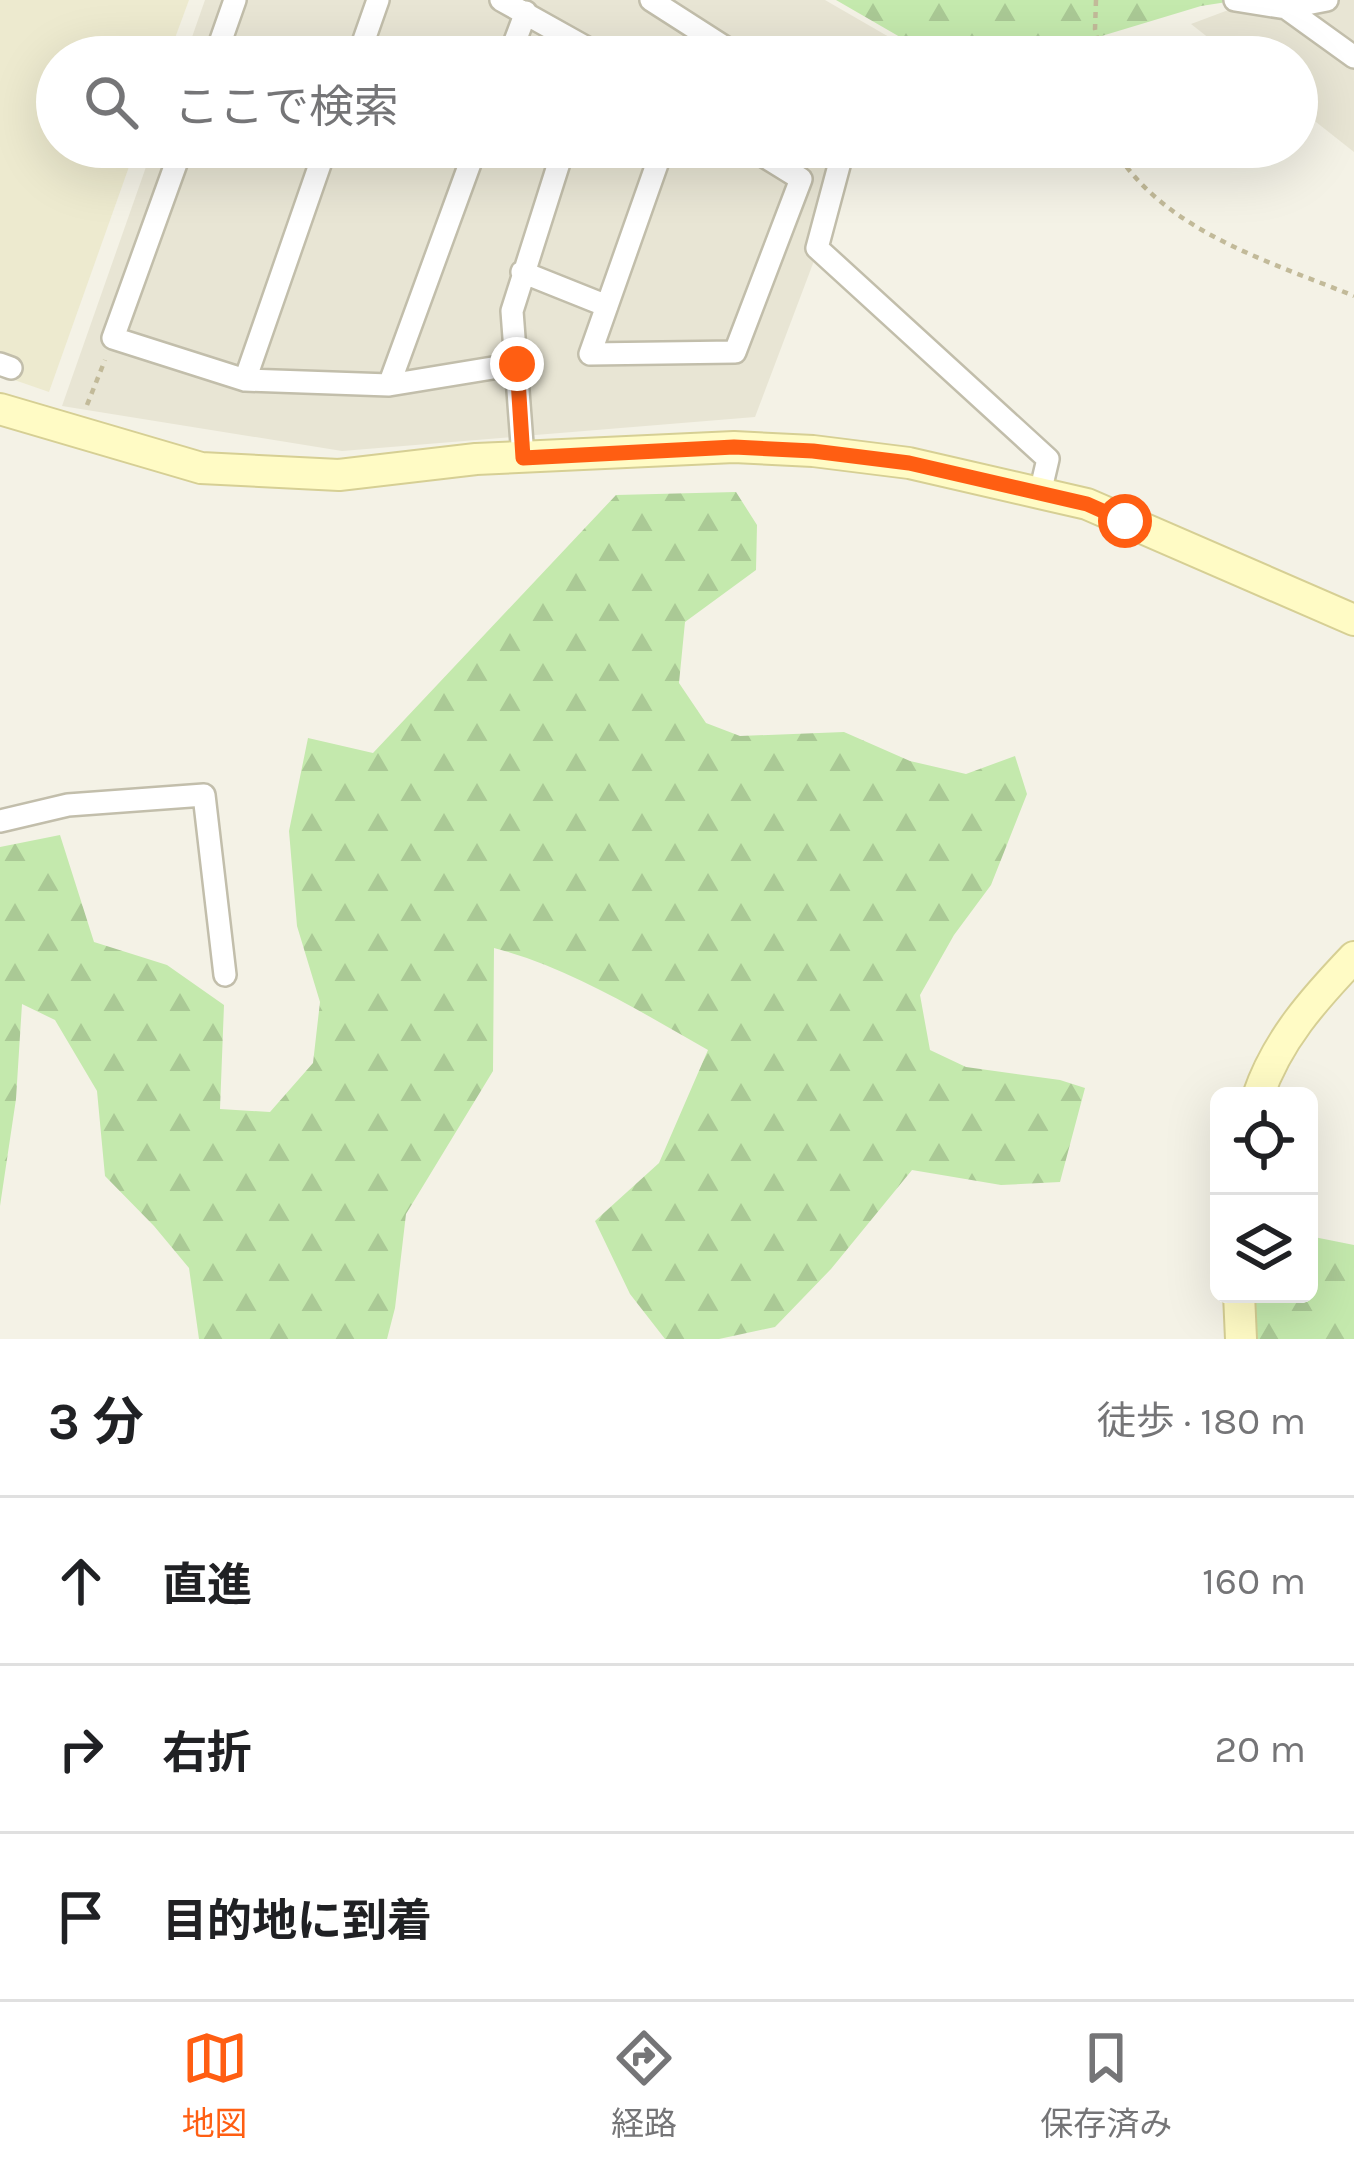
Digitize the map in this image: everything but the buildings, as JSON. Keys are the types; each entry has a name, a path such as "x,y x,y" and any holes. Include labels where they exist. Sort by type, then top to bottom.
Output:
{"street":[{"path":"222,36 235,0"},
{"path":"365,36 378,0"},
{"path":"501,0 565,36"},
{"path":"651,0 707,36"},
{"path":"1235,0 1286,8 1327,0"},
{"path":"1286,8 1354,57"},
{"path":"517,36 526,12"},
{"path":"174,168 113,338 245,380 389,385 517,364"},
{"path":"245,380 319,168"},
{"path":"389,385 468,168"},
{"path":"523,458 512,311 557,168"},
{"path":"656,168 590,354 735,352 801,179 783,168"},
{"path":"838,168 817,248 1048,459 1040,493"},
{"path":"522,272 607,306"},
{"path":"0,409 201,468 339,475 523,458 734,447 909,463 1087,504 1354,620"},
{"path":"0,821 68,805 204,795 225,975"},
{"path":"1261,1087 1267,1068 1306,1008 1354,957"},
{"path":"1239,1303 1240,1339"}],"path":[{"path":"1096,0 1096,36"},
{"path":"1125,168 1206,234 1354,296"},
{"path":"76,433 113,338"}],"shaded area":[{"path":"0,0 189,0 176,36 36,36 36,168 129,168 49,392 0,375"},
{"path":"205,0 825,0 887,36 192,36"},
{"path":"1255,0 1354,0 1354,152 1318,124 1318,36 1206,36 1191,24"},
{"path":"146,168 849,168 755,417 342,451 62,406"}],"green space":[{"path":"836,0 1240,0 1201,6 1102,36 898,36"},
{"path":"736,492 757,525 756,570 685,622 679,683 706,723 740,736 844,732 910,761 966,774 1015,756 1027,794 991,885 954,935 920,995 930,1050 966,1067 1085,1088 1060,1182 1001,1185 912,1170 831,1269 775,1327 719,1339 665,1339 630,1294 595,1221 659,1163 708,1050 577,979 494,948 493,1071 406,1214 387,1339 199,1339 189,1268 105,1176 97,1091 55,1020 22,1004 16,1099 0,1206 0,847 60,835 94,942 167,965 224,1005 220,1109 270,1112 313,1063 320,1002 297,926 289,831 308,738 373,753 616,495"},
{"path":"1318,1238 1354,1245 1354,1339 1251,1339 1255,1303 1318,1303"}],"route":[{"path":"517,364 523,458 734,447 813,451 909,463 1087,504 1125,521"}]}
